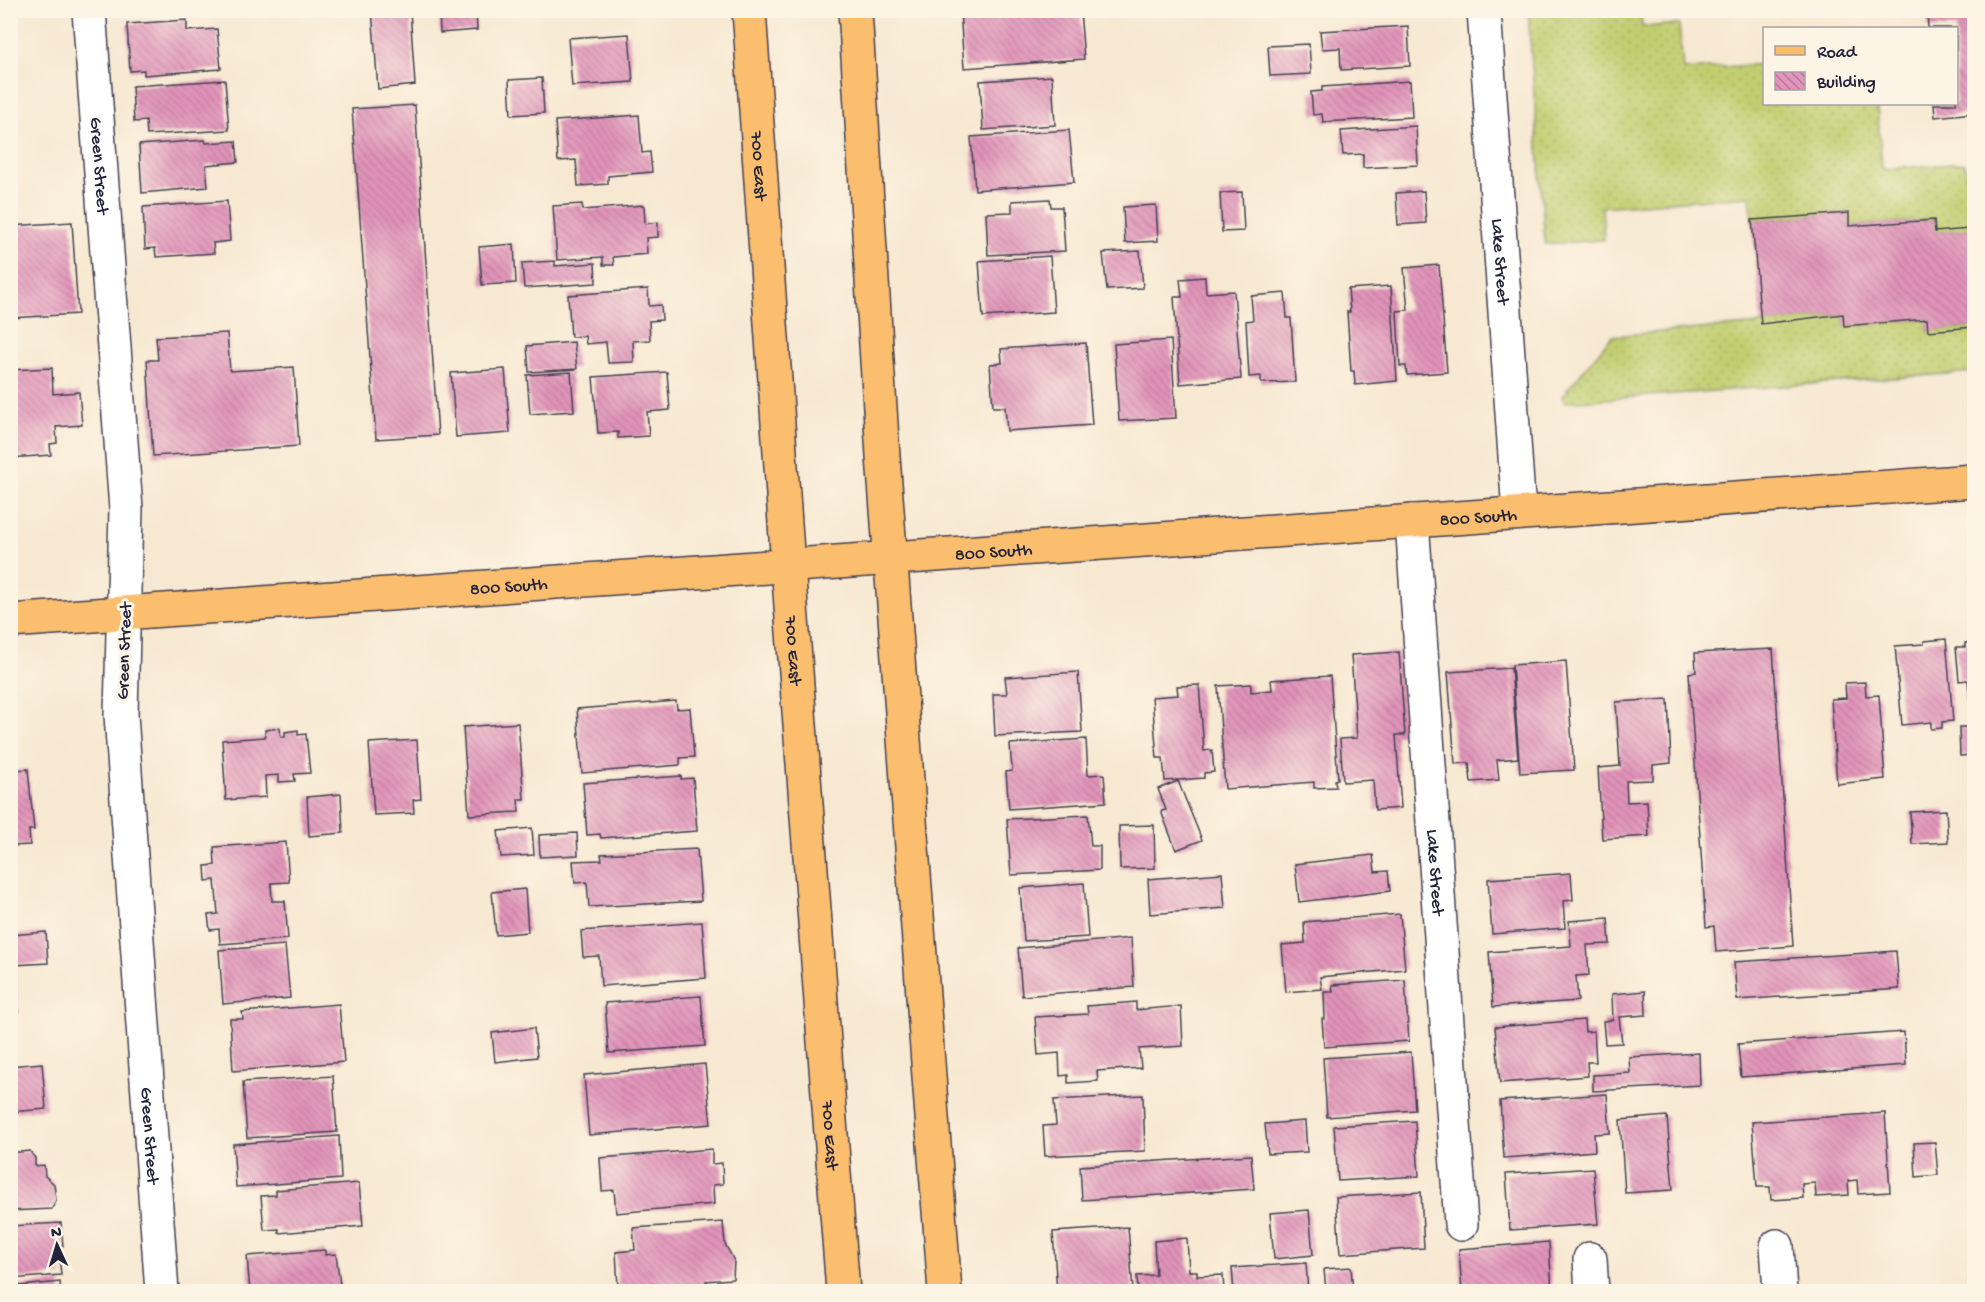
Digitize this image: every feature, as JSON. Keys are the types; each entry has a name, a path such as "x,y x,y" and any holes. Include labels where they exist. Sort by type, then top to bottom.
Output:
{"main road":[{"name":"700 East","path":"749,10 843,1292"},
{"path":"855,10 890,558 945,1292"},
{"name":"800 South","path":"10,621 1974,481"}],"street":[{"name":"Green Street","path":"89,10 126,509 121,715 162,1292"},
{"name":"Lake Street","path":"1484,10 1519,513"},
{"name":"Lake Street","path":"1412,521 1461,1224"},
{"path":"1777,1246 1780,1292"},
{"path":"1590,1259 1592,1292"}],"green space":[{"path":"1528,11 1641,11 1642,27 1679,24 1683,70 1763,64 1763,105 1877,105 1882,169 1965,163 1969,229 1935,232 1934,220 1849,226 1848,213 1752,220 1750,196 1602,207 1604,240 1545,244"},
{"path":"1843,314 1845,326 1927,319 1928,331 1974,327 1974,372 1565,402 1562,396 1612,336 1761,324"}],"building":[{"path":"372,10 410,10 415,85 378,89"},
{"path":"439,10 476,10 477,30 440,33"},
{"path":"960,10 1080,10 1084,59 964,68"},
{"path":"1927,10 1974,10 1974,113 1935,117 1934,105 1958,105 1958,27 1928,27"},
{"path":"187,20 187,31 217,29 221,69 144,75 144,70 130,71 127,24"},
{"path":"1408,26 1410,66 1341,70 1340,48 1322,49 1320,31"},
{"path":"629,34 633,82 572,86 568,38"},
{"path":"1309,44 1311,74 1270,76 1268,46"},
{"path":"1052,76 1055,125 983,130 980,81"},
{"path":"542,78 544,113 511,115 509,80"},
{"path":"225,80 229,130 147,135 146,121 134,122 132,86"},
{"path":"1410,81 1412,117 1323,122 1322,114 1313,115 1311,92 1322,91 1322,87"},
{"path":"415,105 438,435 376,439 352,109"},
{"path":"639,115 642,153 650,152 652,172 608,176 608,184 578,186 576,160 558,161 555,121"},
{"path":"1416,126 1418,165 1363,168 1363,154 1343,155 1341,131"},
{"path":"1069,130 1074,182 975,190 971,137"},
{"path":"205,140 206,143 236,141 238,162 206,165 208,187 142,193 139,145"},
{"path":"1424,191 1426,223 1398,225 1396,193"},
{"path":"1242,192 1244,231 1222,232 1220,193"},
{"path":"1050,199 1051,207 1062,207 1065,251 988,255 986,213 1012,212 1012,201"},
{"path":"227,201 230,241 213,243 214,253 156,257 155,248 145,249 143,207"},
{"path":"582,204 583,210 644,205 645,224 658,222 658,237 646,238 647,254 613,257 614,265 603,265 603,257 557,260 553,206"},
{"path":"1156,205 1158,241 1125,243 1123,207"},
{"path":"1849,213 1849,226 1934,220 1935,232 1969,229 1974,226 1974,327 1928,331 1927,319 1844,326 1843,314 1761,324 1752,220"},
{"path":"72,222 78,314 10,318 10,226"},
{"path":"514,244 516,283 482,285 479,247"},
{"path":"1140,251 1143,288 1107,290 1103,253"},
{"path":"1050,256 1054,312 983,317 979,261"},
{"path":"555,261 555,266 595,263 596,283 524,288 522,263"},
{"path":"1439,265 1447,372 1407,375 1406,366 1400,366 1397,311 1408,310 1404,268"},
{"path":"1205,277 1206,293 1234,291 1241,379 1180,384 1174,297 1182,297 1180,279"},
{"path":"1391,286 1397,381 1355,385 1354,371 1351,371 1347,312 1350,312 1348,289"},
{"path":"648,289 649,306 661,305 662,320 649,321 650,340 633,341 634,362 608,363 606,342 586,344 585,336 571,337 568,295"},
{"path":"1285,293 1287,318 1291,318 1295,382 1261,383 1261,376 1249,377 1246,321 1253,320 1251,296"},
{"path":"227,333 230,371 294,367 299,446 153,456 147,360 158,360 156,337"},
{"path":"1171,340 1176,418 1119,421 1114,344"},
{"path":"574,342 577,369 529,372 527,346"},
{"path":"1086,343 1092,425 1007,431 1005,407 993,407 990,364 1002,363 1001,349"},
{"path":"52,368 53,394 79,392 82,425 56,427 57,443 50,444 51,455 10,458 10,370"},
{"path":"505,369 510,433 456,437 451,373"},
{"path":"571,372 574,411 530,414 527,375"},
{"path":"667,372 670,410 647,412 649,436 618,438 618,432 598,433 593,377"},
{"path":"1946,639 1953,721 1942,722 1942,728 1931,729 1931,722 1902,725 1895,646 1924,644 1924,641"},
{"path":"1974,642 1974,703 1970,704 1968,680 1959,681 1956,647 1965,647 1965,643"},
{"path":"1773,649 1793,946 1716,952 1714,926 1706,927 1689,673 1696,672 1695,653"},
{"path":"1399,652 1405,735 1396,735 1401,808 1375,810 1373,780 1343,782 1340,739 1357,738 1351,655"},
{"path":"1566,661 1574,770 1520,773 1512,665"},
{"path":"1511,668 1518,758 1497,760 1499,780 1471,782 1469,763 1455,764 1448,672"},
{"path":"1078,672 1082,732 995,736 993,694 1007,694 1005,677"},
{"path":"1330,676 1338,779 1335,780 1336,787 1314,788 1314,782 1225,789 1218,686 1251,684 1251,692 1272,690 1271,680"},
{"path":"1865,682 1866,696 1879,695 1885,779 1837,784 1831,699 1846,698 1845,683"},
{"path":"1199,685 1204,751 1212,750 1214,772 1204,773 1204,778 1165,781 1163,758 1157,758 1152,697 1178,695 1177,686"},
{"path":"1668,699 1671,763 1653,765 1653,780 1626,781 1627,802 1647,801 1649,836 1602,839 1598,768 1620,766 1616,702"},
{"path":"676,701 677,709 690,708 694,757 680,758 680,765 582,773 577,709"},
{"path":"518,723 524,799 518,799 519,812 469,815 463,727"},
{"path":"1959,727 1974,727 1974,755 1960,756"},
{"path":"280,728 281,737 285,737 285,732 298,730 298,735 306,734 310,773 294,774 295,781 279,782 279,775 265,776 266,797 226,800 222,740 265,737 265,730"},
{"path":"1086,739 1088,775 1104,774 1106,802 1009,809 1006,772 1012,771 1010,744"},
{"path":"417,740 421,799 413,800 414,813 374,815 369,743"},
{"path":"10,761 14,761 15,770 28,769 34,830 29,830 30,845 10,846"},
{"path":"681,776 681,779 693,778 697,831 601,838 600,834 587,835 583,783"},
{"path":"1178,781 1202,840 1176,850 1161,811 1166,810 1158,789"},
{"path":"341,794 343,833 309,836 307,797"},
{"path":"1946,810 1948,842 1912,844 1910,812"},
{"path":"1088,815 1091,846 1100,846 1100,870 1011,875 1007,819"},
{"path":"1154,825 1155,868 1120,869 1119,826"},
{"path":"532,828 534,855 501,857 498,831"},
{"path":"577,833 578,855 540,857 539,835"},
{"path":"286,842 289,882 271,883 272,901 285,901 288,939 220,944 219,929 210,930 208,915 218,914 215,880 206,881 205,866 215,865 214,847"},
{"path":"697,849 701,901 589,907 587,882 575,883 573,861 602,860 601,854"},
{"path":"1373,855 1375,872 1388,871 1390,891 1299,902 1295,864"},
{"path":"1222,873 1225,908 1150,914 1148,879"},
{"path":"1571,873 1573,900 1563,901 1565,928 1492,934 1488,879"},
{"path":"1084,883 1088,937 1024,941 1020,888"},
{"path":"525,889 528,932 496,935 492,892"},
{"path":"1400,914 1405,969 1320,977 1322,989 1286,992 1282,945 1305,943 1304,922"},
{"path":"1608,918 1610,944 1587,945 1589,975 1576,976 1578,1001 1493,1007 1489,952 1571,946 1569,921"},
{"path":"702,922 706,978 601,986 599,956 583,957 581,931"},
{"path":"46,932 48,963 15,965 18,1012 10,1013 10,935"},
{"path":"1131,938 1134,987 1022,996 1018,948"},
{"path":"285,945 290,998 223,1004 219,950"},
{"path":"1896,951 1899,989 1737,1000 1734,962"},
{"path":"1405,980 1409,1041 1324,1047 1322,1019 1325,1019 1324,992 1333,992 1332,985"},
{"path":"1645,991 1646,1015 1619,1017 1622,1043 1605,1044 1603,1021 1613,1020 1612,994"},
{"path":"701,996 705,1046 609,1053 605,1003"},
{"path":"1136,1002 1136,1010 1181,1006 1183,1046 1139,1049 1141,1068 1097,1071 1098,1081 1068,1083 1068,1075 1060,1076 1059,1053 1038,1055 1035,1017 1088,1014 1087,1006"},
{"path":"339,1004 344,1062 233,1071 230,1019 243,1019 242,1012"},
{"path":"1584,1020 1585,1032 1594,1031 1596,1062 1587,1062 1588,1076 1500,1083 1495,1027"},
{"path":"534,1028 537,1057 495,1062 492,1033"},
{"path":"1904,1032 1906,1065 1741,1077 1738,1044"},
{"path":"1411,1052 1415,1110 1327,1117 1323,1058"},
{"path":"1699,1053 1700,1085 1593,1091 1593,1075 1630,1073 1629,1057"},
{"path":"42,1063 46,1109 10,1112 10,1066"},
{"path":"705,1064 711,1124 589,1135 584,1075"},
{"path":"333,1076 337,1132 247,1138 243,1082"},
{"path":"1607,1094 1610,1133 1594,1134 1595,1151 1504,1158 1500,1101"},
{"path":"1143,1095 1145,1151 1045,1156 1043,1126 1056,1125 1054,1100"},
{"path":"1885,1113 1890,1192 1858,1194 1857,1180 1848,1181 1849,1195 1816,1197 1815,1183 1802,1184 1803,1198 1771,1200 1770,1187 1757,1187 1752,1122"},
{"path":"1667,1116 1673,1190 1625,1193 1620,1120"},
{"path":"1305,1121 1307,1152 1268,1154 1265,1124"},
{"path":"1415,1121 1419,1176 1338,1181 1334,1126"},
{"path":"339,1136 341,1179 236,1187 233,1144"},
{"path":"1935,1142 1938,1175 1916,1177 1914,1143"},
{"path":"712,1149 712,1164 722,1163 723,1184 713,1185 714,1204 616,1213 614,1190 602,1191 600,1158"},
{"path":"30,1151 35,1158 35,1166 44,1165 45,1176 54,1184 56,1200 52,1209 10,1211 10,1153"},
{"path":"1251,1155 1254,1189 1082,1200 1080,1166"},
{"path":"1593,1168 1598,1224 1510,1230 1506,1174"},
{"path":"359,1183 363,1226 279,1233 279,1229 264,1230 261,1196 276,1195 276,1190"},
{"path":"1421,1192 1424,1248 1340,1254 1336,1197"},
{"path":"1309,1210 1313,1255 1274,1259 1270,1213"},
{"path":"723,1222 725,1244 734,1261 733,1279 706,1281 707,1292 654,1292 654,1284 618,1287 616,1252 635,1250 633,1228"},
{"path":"61,1223 63,1246 58,1246 61,1275 10,1279 10,1226"},
{"path":"1128,1227 1133,1291 1057,1292 1053,1232"},
{"path":"1187,1238 1189,1271 1197,1271 1197,1276 1223,1275 1224,1292 1138,1292 1137,1276 1156,1275 1154,1241"},
{"path":"1549,1242 1552,1292 1462,1292 1459,1249"},
{"path":"325,1250 325,1255 336,1254 341,1292 250,1292 247,1256"},
{"path":"1306,1263 1308,1292 1234,1292 1232,1268"},
{"path":"1351,1267 1353,1292 1326,1292 1324,1269"},
{"path":"60,1282 61,1292 10,1292 10,1287"}]}
